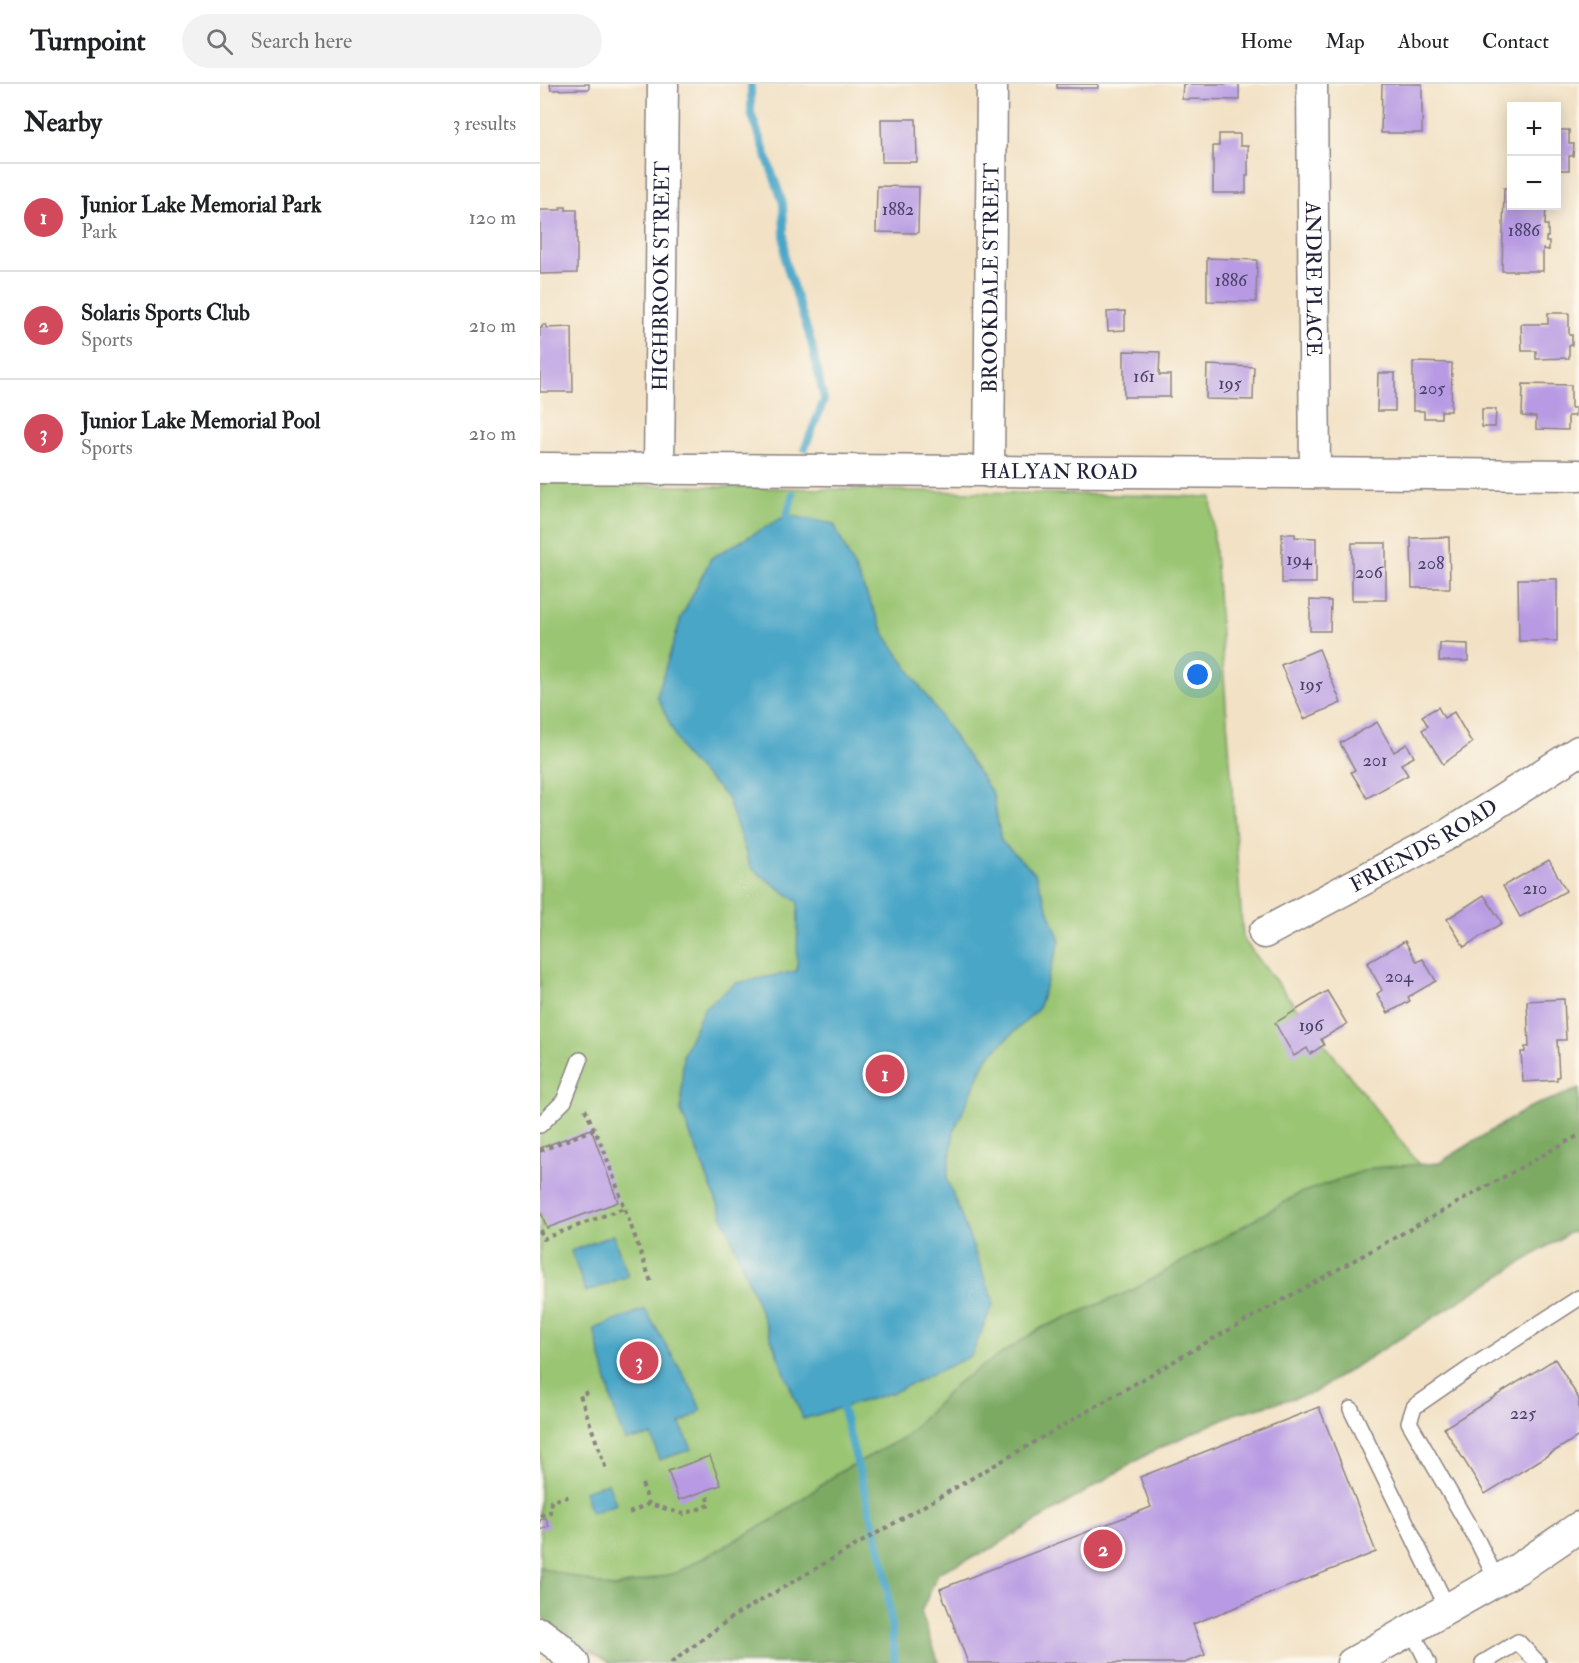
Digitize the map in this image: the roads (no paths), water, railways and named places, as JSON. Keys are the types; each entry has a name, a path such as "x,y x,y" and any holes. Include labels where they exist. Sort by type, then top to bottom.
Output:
{"street":[{"name":"HIGHBROOK STREET","path":"659,470 663,84"},
{"name":"BROOKDALE STREET","path":"989,472 992,84"},
{"name":"ANDRE PLACE","path":"1312,84 1315,473"},
{"name":"HALYAN ROAD","path":"540,468 1579,475"},
{"name":"FRIENDS ROAD","path":"1264,933 1447,835 1579,751"},
{"path":"1352,1663 1519,1568 1579,1527"},
{"path":"540,1633 559,1647 573,1663"}],"lane":[{"path":"540,1125 564,1101 580,1060"},
{"path":"1497,1581 1478,1542 1409,1422 1414,1407 1579,1298"},
{"path":"1352,1408 1448,1609"},
{"path":"1411,1629 1428,1663"},
{"path":"1482,1663 1518,1642 1538,1663"}],"water":[{"path":"787,515 834,524 886,636 993,794 1001,841 1035,873 1060,941 1038,1009 987,1058 954,1131 947,1179 994,1302 971,1356 894,1392 803,1419 681,1111 683,1054 705,1007 736,983 797,971 798,902 751,868 727,797 684,755 657,696 681,618 711,558"},
{"path":"613,1235 628,1276 586,1292 571,1251"},
{"path":"645,1309 694,1393 701,1411 680,1424 692,1449 659,1460 652,1436 625,1440 617,1421 594,1329"},
{"path":"608,1483 616,1504 591,1513 584,1491"}],"waterway":[{"path":"751,84 751,113 783,203 785,261 811,341 824,400 805,448"},
{"path":"787,515 793,494"},
{"path":"842,1407 885,1567 895,1663"}],"place":[{"name":"Junior Lake Memorial Park","path":"885,1074"},
{"name":"Junior Lake Memorial Pool","path":"639,1361"},
{"name":"Solaris Sports Club","path":"1103,1549"}]}
